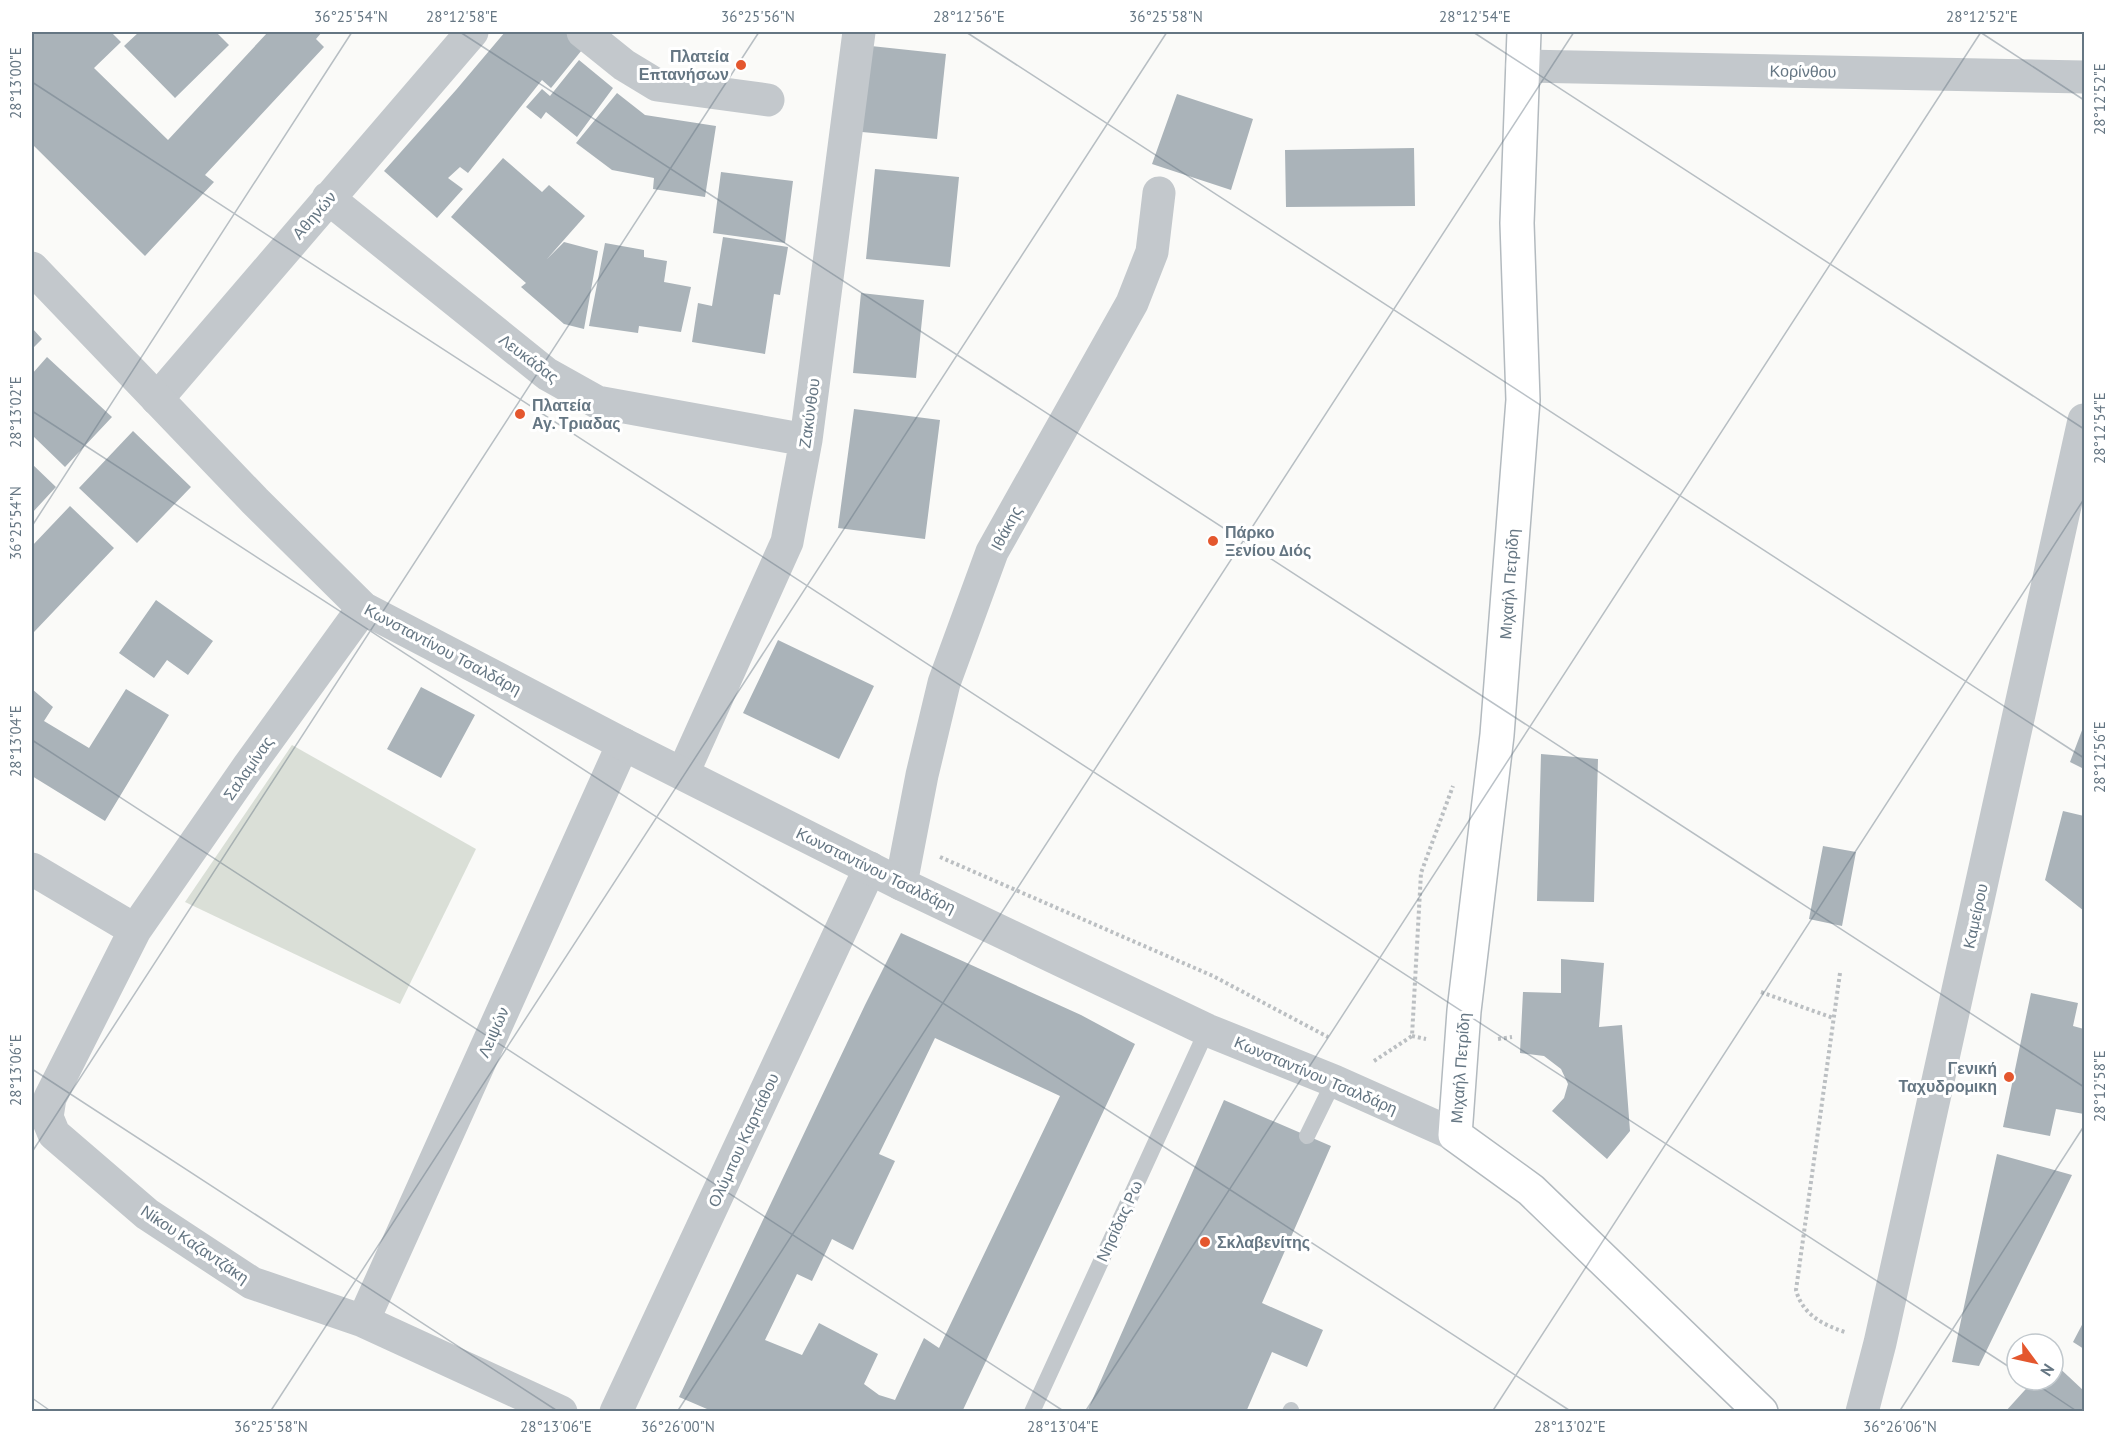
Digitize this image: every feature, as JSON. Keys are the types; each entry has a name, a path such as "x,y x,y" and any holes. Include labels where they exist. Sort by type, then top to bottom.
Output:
{"main road":[{"name":"Μιχαήλ Πετρίδη","path":"1455,1135 1464,1011 1497,735 1523,399 1517,224 1524,32"},
{"name":"Κωνσταντίνου Τσαλδάρη","path":"1455,1135 1531,1190 1749,1406"}],"street":[{"name":"Αθηνών","path":"157,399 472,32"},
{"path":"583,32 624,65 657,85 768,100"},
{"name":"Ζακύνθου","path":"683,773 787,542 806,440 859,32"},
{"name":"Κορίνθου","path":"1522,66 2085,77"},
{"name":"Ιθάκης","path":"901,884 922,775 944,683 992,552 1132,303 1152,252 1159,194"},
{"name":"Λευκάδας","path":"328,198 547,374 597,402 806,440"},
{"name":"Κωνσταντίνου Τσαλδάρη","path":"32,268 157,399 363,608 623,744 901,884 1207,1030 1334,1081 1455,1135"},
{"name":"Καμείρου","path":"1862,1412 1880,1343 2085,420"},
{"name":"Σαλαμίνας","path":"135,930 248,767 363,608"},
{"name":"Λειψών","path":"363,1321 623,744"},
{"name":"Ολύμπου Καρπάθου","path":"616,1412 870,868"},
{"path":"32,869 135,930"},
{"name":"Νίκου Καζαντζάκη","path":"135,930 50,1098 47,1117 54,1134 147,1214 252,1283 363,1321 561,1412"}],"lane":[{"name":"Νησίδας Ρω","path":"1032,1412 1207,1030"},
{"path":"1307,1136 1334,1081"}],"path":[{"path":"1363,1056 1373,1062 1412,1036 1421,873 1456,777"},
{"path":"910,844 1214,976 1334,1040"},
{"path":"1840,973 1796,1290 1798,1300 1825,1326 1880,1343"},
{"path":"1761,992 1833,1018"}],"shaded area":[{"path":"292,745 476,849 400,1004 185,902"}],"building":[{"path":"32,32 111,32 121,42 94,68 168,140 268,32 322,32 316,39 324,47 205,175 214,182 145,256 32,144"},
{"path":"139,32 216,32 229,45 175,98 124,46"},
{"path":"505,32 570,32 586,45 551,88 542,80 468,173 460,167 448,178 463,189 437,218 384,171"},
{"path":"871,46 946,54 937,139 862,132"},
{"path":"579,60 613,88 577,137 546,112 541,119 526,107 542,89 550,96"},
{"path":"617,93 645,115 716,126 705,197 653,189 654,178 612,170 576,143"},
{"path":"1177,94 1253,119 1231,190 1152,164"},
{"path":"1414,148 1415,206 1286,207 1285,150"},
{"path":"503,158 542,192 549,185 585,216 547,259 564,242 598,251 584,329 564,324 521,287 526,283 451,217"},
{"path":"875,169 959,177 950,267 866,259"},
{"path":"721,172 793,181 785,243 713,233"},
{"path":"723,237 788,247 780,295 774,294 765,354 692,342 698,303 712,306"},
{"path":"605,243 644,250 644,257 667,261 664,282 691,287 681,332 639,326 638,333 589,326"},
{"path":"861,293 924,300 916,378 853,373"},
{"path":"32,328 42,339 32,349"},
{"path":"47,357 112,417 65,467 32,435 32,374"},
{"path":"854,409 940,420 925,539 838,528"},
{"path":"133,431 191,487 137,543 79,488"},
{"path":"32,464 56,487 32,513"},
{"path":"70,506 114,548 34,632 32,630 32,546"},
{"path":"156,600 213,641 188,675 167,660 154,678 119,653"},
{"path":"778,640 874,686 839,759 743,713"},
{"path":"421,687 475,715 441,778 387,749"},
{"path":"32,689 53,707 44,721 89,748 126,689 169,715 105,821 32,776"},
{"path":"2084,725 2084,769 2070,762"},
{"path":"1541,754 1598,759 1594,902 1537,901"},
{"path":"2063,811 2084,816 2084,911 2045,880"},
{"path":"1823,846 1856,852 1842,926 1809,919"},
{"path":"901,933 1081,1015 1135,1044 962,1412 714,1412 679,1397","holes":["935,1038 1060,1096 939,1348 924,1338 895,1400 879,1395 864,1384 878,1354 819,1323 802,1355 765,1340 797,1274 812,1281 832,1239 853,1250 895,1161 879,1154"]},
{"path":"1561,959 1604,963 1599,1027 1622,1025 1630,1131 1607,1159 1552,1111 1564,1098 1568,1084 1561,1069 1544,1056 1520,1053 1523,992 1561,993"},
{"path":"2031,993 2078,1003 2073,1026 2084,1029 2084,1114 2056,1109 2050,1136 2003,1127"},
{"path":"1224,1100 1331,1146 1262,1303 1323,1330 1307,1367 1272,1352 1246,1412 1087,1412"},
{"path":"1997,1154 2072,1175 1979,1366 1952,1362"},
{"path":"2084,1321 2084,1349 2073,1342"},
{"path":"2065,1373 2084,1391 2084,1407 2081,1412 2005,1412 2023,1392 2065,1392"}],"place":[{"name":"Πλατεία Επτανήσων","path":"741,65"},
{"name":"Πλατεία Αγ. Τριαδας","path":"520,414"},
{"name":"Πάρκο Ξενίου Διός","path":"1213,541"},
{"name":"Γενική Ταχυδρομικη","path":"2009,1077"},
{"name":"Σκλαβενίτης","path":"1205,1242"}]}
